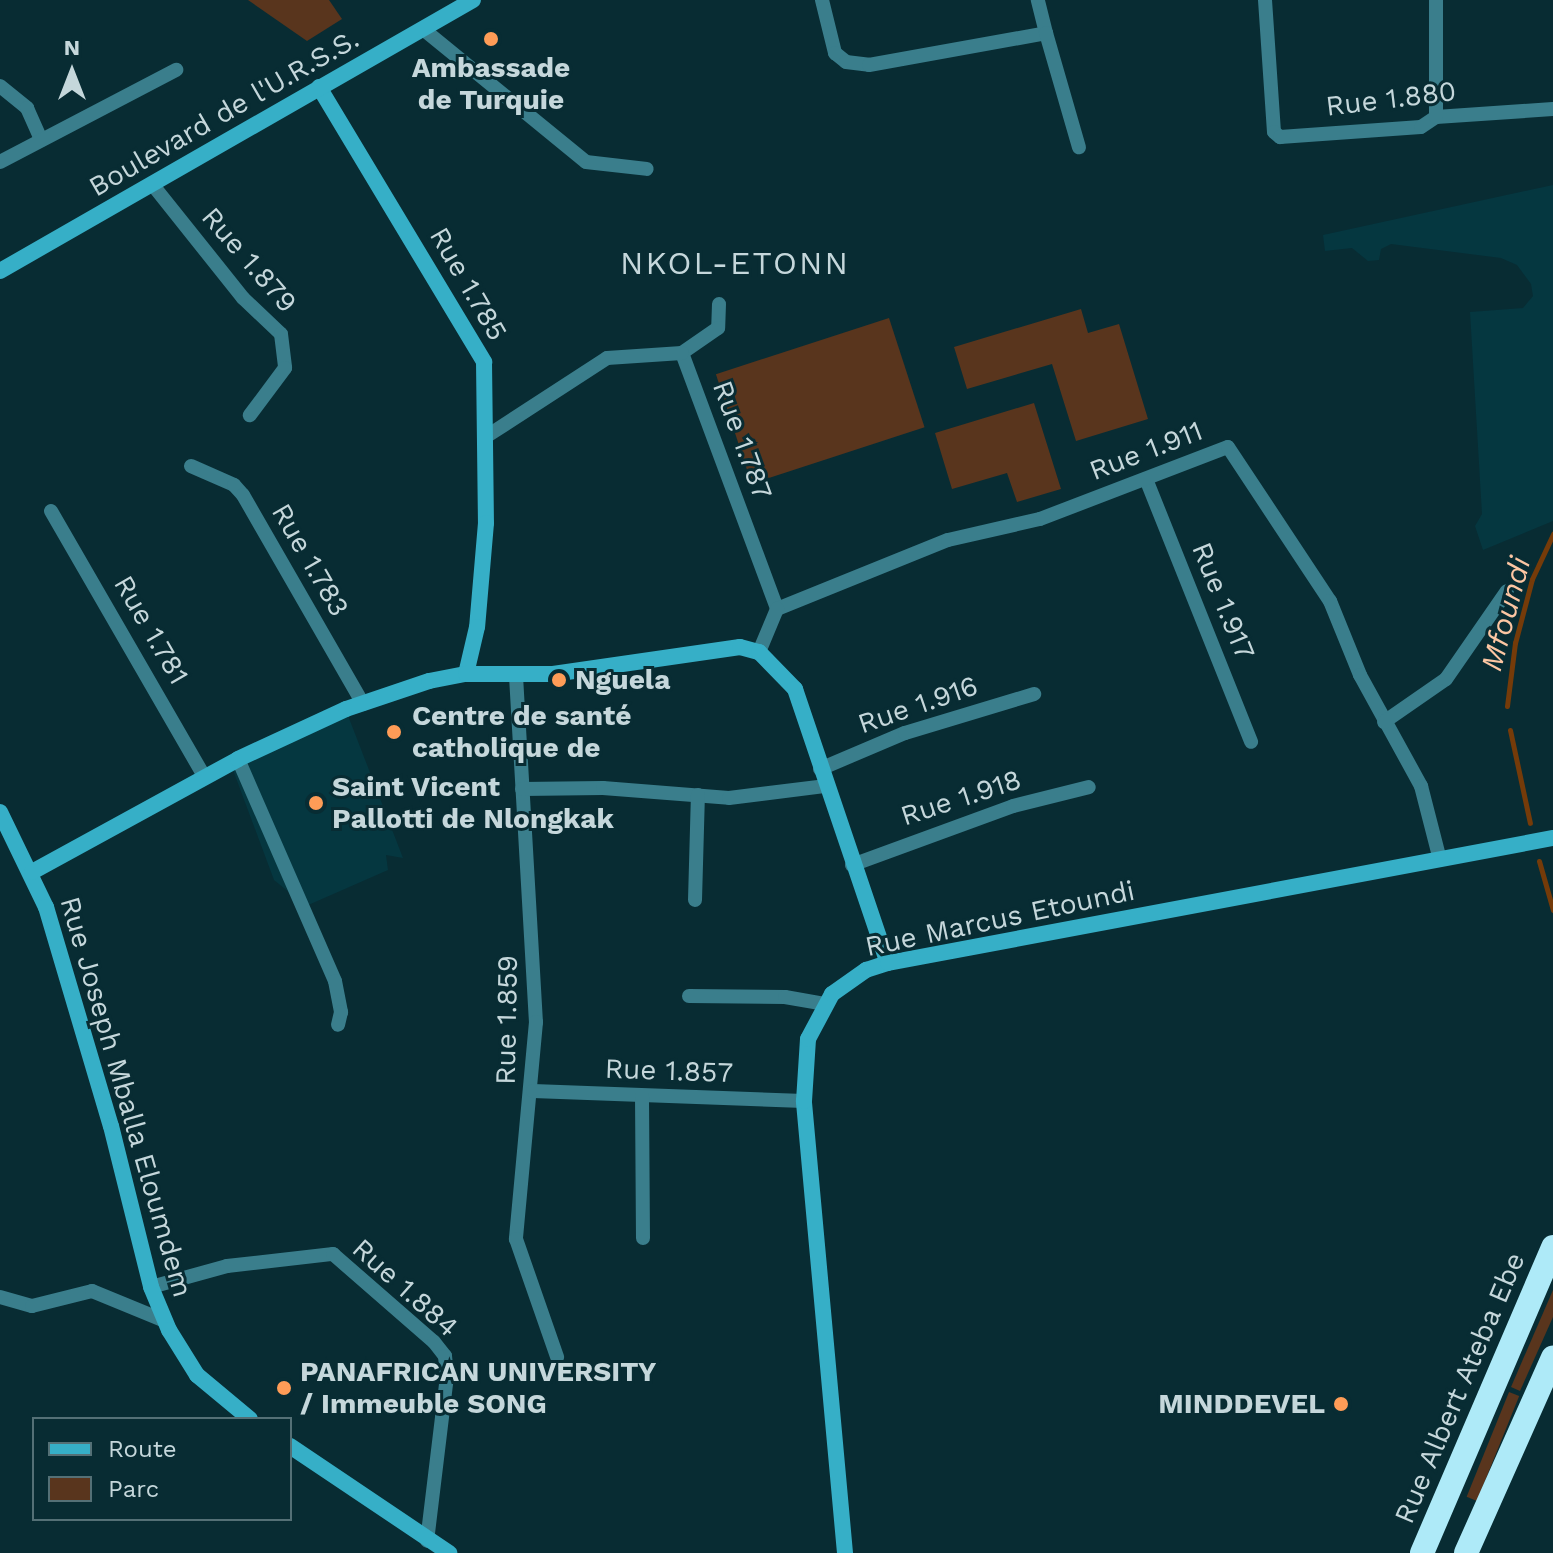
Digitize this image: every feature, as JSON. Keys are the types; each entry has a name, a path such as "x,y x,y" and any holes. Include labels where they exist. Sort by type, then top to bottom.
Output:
{"highway":[{"name":"Rue Albert Ateba Ebe","path":"1422,1553 1553,1247"},
{"path":"1466,1553 1553,1358"}],"street":[{"name":"Boulevard de l'U.R.S.S.","path":"0,271 473,0"},
{"path":"822,0 835,53 846,62 869,65 1046,33"},
{"path":"1038,0 1079,147"},
{"name":"Rue 1.880","path":"1265,0 1276,136 1421,127 1436,117 1553,109"},
{"path":"1436,0 1436,117"},
{"path":"423,29 586,162 647,169"},
{"path":"0,162 176,70"},
{"path":"0,86 27,108 41,140"},
{"name":"Rue 1.785","path":"319,87 484,362 487,436 482,579 466,674"},
{"name":"Rue 1.879","path":"152,184 243,298 281,334 285,368 250,415"},
{"name":"Rue 1.787","path":"719,304 718,328 682,353 777,609"},
{"path":"487,436 607,358 682,353"},
{"name":"Rue 1.911","path":"777,609 948,540 1040,519 1228,447 1330,601 1384,722 1421,786 1440,860"},
{"name":"Rue 1.783","path":"191,466 234,485 243,495 363,704"},
{"name":"Rue 1.917","path":"1146,479 1251,742"},
{"name":"Rue 1.781","path":"51,511 204,776"},
{"path":"1384,722 1446,679 1507,591"},
{"path":"759,652 777,609"},
{"path":"32,872 204,776 363,704 466,674 516,676 714,648 759,652 795,689 852,865 888,963"},
{"name":"Rue 1.859","path":"516,676 534,949 533,1091 516,1239 557,1357"},
{"name":"Rue 1.916","path":"820,769 905,733 1034,694"},
{"path":"238,759 335,981 341,1012 338,1025"},
{"path":"522,789 729,798 826,786"},
{"name":"Rue 1.918","path":"852,865 1013,806 1089,787"},
{"path":"695,900 698,795"},
{"name":"Rue Joseph Mballa Eloumdem","path":"0,812 32,872 85,1034 151,1287 165,1321 197,1375 248,1417"},
{"name":"Rue Marcus Etoundi","path":"845,1553 804,1101 808,1039 824,1004 848,981 888,963 1553,838"},
{"path":"689,996 785,997 824,1004"},
{"name":"Rue 1.857","path":"533,1091 804,1101"},
{"path":"642,1096 643,1238"},
{"name":"Rue 1.884","path":"151,1287 227,1266 333,1254 434,1342 445,1356 447,1376 427,1541"},
{"path":"0,1297 32,1306 92,1291 165,1321"},
{"path":"292,1447 449,1553"}],"shaded area":[{"path":"1553,185 1553,521 1483,550 1475,526 1482,514 1470,312 1523,308 1533,296 1531,284 1517,265 1501,258 1391,244 1381,249 1379,260 1368,261 1352,248 1325,251 1323,235"},
{"name":"Saint Vicent Pallotti de Nlongkak","path":"347,713 403,858 386,855 388,870 306,906 274,880 233,770"}],"green space":[{"path":"248,0 329,0 342,19 307,41"},
{"path":"1081,309 1088,333 1119,324 1148,419 1076,441 1052,364 967,389 954,347"},
{"path":"889,318 925,427 751,484 716,374"},
{"path":"1034,403 1061,489 1017,502 1007,473 952,489 935,433"},
{"path":"1553,1290 1553,1317 1520,1391 1511,1387"},
{"path":"1509,1392 1519,1396 1477,1501 1467,1497"}],"waterway":[{"name":"Mfoundi","path":"1507,706 1515,643 1532,579 1553,534"},
{"name":"Mfoundi","path":"1510,730 1530,823"},
{"name":"Mfoundi","path":"1539,861 1553,910"}],"place":[{"name":"Ambassade de Turquie","path":"491,39"},
{"name":"Nguela","path":"559,680"},
{"name":"Centre de santé catholique de","path":"394,732"},
{"name":"Saint Vicent Pallotti de Nlongkak","path":"316,803"},
{"name":"PANAFRICAN UNIVERSITY / Immeuble SONG","path":"284,1388"},
{"name":"MINDDEVEL","path":"1341,1404"}],"district":[{"name":"NKOL-ETONN","path":"735,263"}]}
